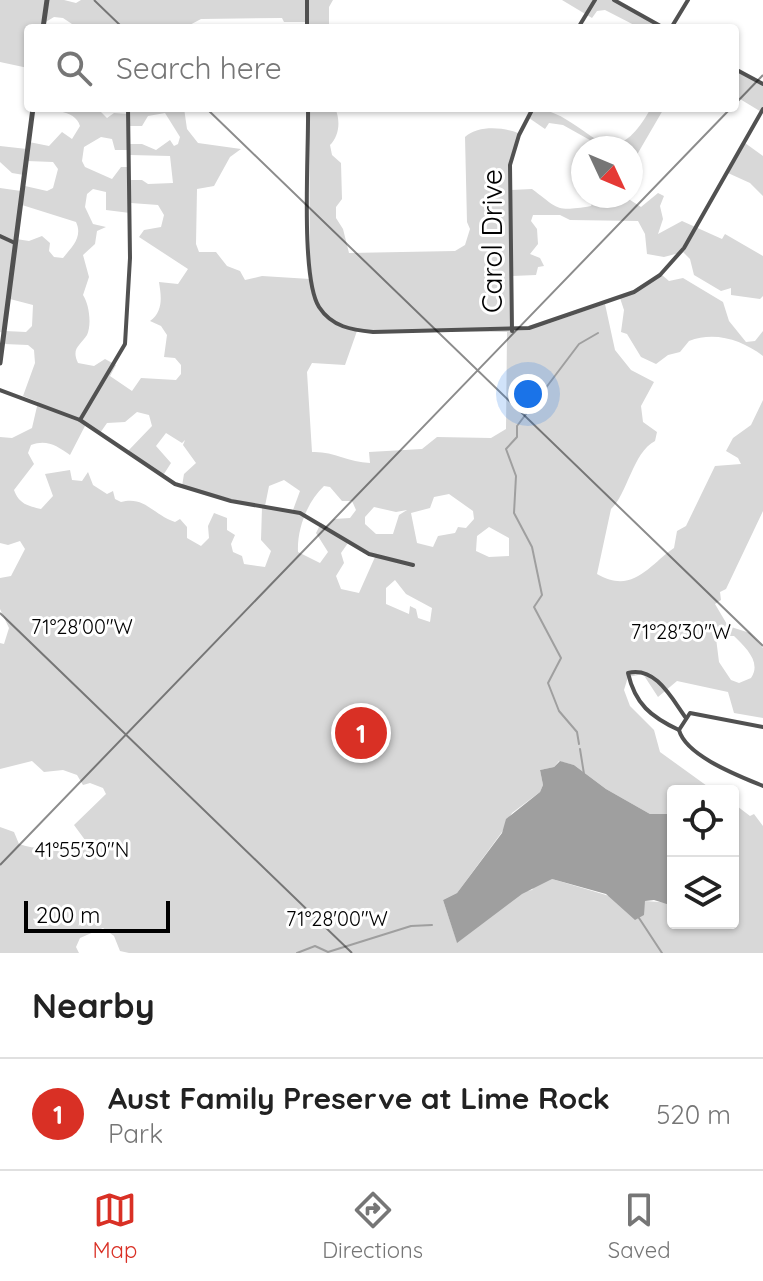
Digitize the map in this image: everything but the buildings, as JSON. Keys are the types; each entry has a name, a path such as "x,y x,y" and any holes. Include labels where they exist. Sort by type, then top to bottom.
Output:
{"street":[{"path":"44,24 47,0"},
{"path":"307,0 307,24"},
{"path":"580,24 595,0"},
{"path":"614,0 657,24"},
{"path":"673,24 688,0"},
{"path":"739,71 763,84"},
{"path":"308,112 310,281 315,299 325,315 348,329 373,332 512,331 547,324 634,292 660,275 684,248 763,109"},
{"path":"0,363 32,112"},
{"path":"80,420 125,344 130,258 128,112"},
{"name":"Carol Drive","path":"512,331 510,165 519,135 531,112"},
{"path":"0,236 15,243"},
{"path":"0,390 80,420 175,484 231,501 300,513 369,554 413,565"},
{"path":"686,718 661,683 629,672 634,698 647,712 679,730 682,739 726,771 763,786"},
{"path":"679,730 690,713 763,727"}],"shaded area":[{"path":"0,0 64,0 76,3 81,0 333,0 329,7 329,24 284,22 282,18 201,19 192,24 72,24 54,17 44,24 24,24 24,67 0,62"},
{"path":"562,0 614,0 657,24 632,24 605,10 597,11 592,18"},
{"path":"739,70 763,84 763,113 739,98"},
{"path":"62,112 101,112 107,118 114,113 185,112 187,129 198,143 241,149 230,157 214,186 197,189 196,244 199,252 216,252 227,266 240,271 245,280 262,276 310,279 309,112 337,113 337,133 330,145 332,155 341,163 342,199 336,207 336,218 343,229 349,253 455,251 465,245 470,229 467,222 465,137 477,130 491,128 518,133 511,165 511,190 532,189 553,205 564,209 643,208 658,193 664,196 660,206 663,219 658,234 682,221 722,239 725,234 763,256 763,296 760,299 731,295 731,288 721,291 694,275 690,259 683,252 664,257 647,254 645,234 638,221 570,220 560,215 533,215 531,221 537,229 538,244 530,254 540,258 544,266 538,267 536,275 512,276 513,330 547,324 605,304 615,350 631,370 654,382 641,406 643,422 657,432 655,441 641,454 622,494 611,509 597,574 610,580 631,579 674,548 677,531 686,526 715,466 741,464 738,458 726,451 733,438 751,425 763,400 763,511 726,589 720,592 721,600 715,604 728,626 750,633 763,648 763,718 734,713 728,692 677,681 658,697 643,674 628,677 624,690 630,706 654,730 660,752 706,785 667,785 667,814 650,814 606,789 574,765 559,761 554,767 540,770 543,785 540,792 512,813 502,832 457,893 443,900 457,942 521,892 532,890 542,876 643,906 645,901 667,903 667,929 739,929 739,808 750,816 754,814 763,826 763,953 129,953 120,951 114,936 103,928 80,938 76,947 79,953 0,953 0,827 14,832 19,844 34,848 78,843 85,840 74,825 106,794 103,788 90,783 83,785 77,775 63,770 44,772 32,761 0,769 0,643 4,644 9,628 0,609 0,578 11,576 25,549 20,541 8,545 0,543 0,437 12,438 32,428 38,402 23,396 35,363 34,350 28,345 4,344 4,333 0,332 0,188 21,191 25,186 47,191 53,188 58,169 53,162 27,161 24,175 12,173 0,162 0,146 27,149 29,142 49,146 62,132 72,139 80,126 73,116","holes":["165,113 180,137 178,144 174,146 170,140 156,150 142,144 129,144 129,126 142,126 148,116","101,137 112,139 115,150 128,150 130,155 170,156 173,183 148,184 142,180 130,180 129,167 121,167 112,179 85,167 82,161 84,147","93,189 106,192 106,210 130,213 131,203 158,205 164,215 161,227 144,230 139,237 188,269 178,284 159,282 160,308 150,321 161,326 167,335 164,357 175,358 181,365 181,374 176,380 141,378 132,391 110,376 116,365 105,359 94,366 78,363 76,350 87,335 89,325 83,295 89,277 83,255 95,244 97,231 106,227 93,224 85,207 87,194","22,205 76,222 78,227 76,242 63,258 54,257 49,251 50,243 42,236 29,241 16,239","10,299 33,305 32,326 26,332 5,331","357,331 507,332 506,429 491,438 437,437 422,449 369,452 370,463 312,452 307,372 312,363 345,365","137,412 149,415 152,426 127,452 162,477 171,463 156,446 166,433 182,443 185,440 183,445 196,463 184,474 182,486 262,507 261,540 271,551 265,567 244,564 242,556 233,552 231,544 235,535 227,530 227,518 214,513 208,526 209,538 201,546 187,538 187,527 180,519 175,522 136,501 121,502 115,499 113,491 107,494 93,485 88,472 82,481 72,480 70,470 45,474 53,496 41,509 18,498 14,490 34,464 28,453 31,445 47,443 70,455 86,424 100,433 107,423 125,422","284,480 300,491 293,510 265,506 269,486","324,486 330,487 342,501 352,501 356,510 350,518 334,519 326,526 321,523 316,533 328,552 320,563 298,552 304,516","449,494 473,511 474,519 466,528 458,527 455,533 438,536 433,547 417,543 411,513 430,508 434,497","374,507 396,512 407,510 399,515 393,534 376,534 365,524 365,517","489,527 509,538 509,556 489,557 476,551 477,536","348,543 375,557 359,593 341,589 336,576 344,563 341,553","395,580 406,594 432,608 430,622 418,618 416,609 410,606 409,614 386,604 386,588","734,636 743,645 755,666 751,678 739,683 731,680 719,662 716,638"]},
{"path":"532,112 551,112 592,136 583,136 563,125 549,123 545,129 529,118"},
{"path":"648,112 662,112 643,144 643,136 629,136"},
{"path":"745,143 763,156 763,196 750,183 728,173"},
{"path":"662,275 669,281 683,278 723,302 729,321 746,342 755,341 763,331 763,356 737,342 709,337 689,341 680,352 668,355 656,364 641,357 627,334 621,332 624,310 620,298"},
{"path":"560,761 574,765 606,789 650,814 667,814 667,904 645,901 644,915 635,920 606,894 552,879 522,894 457,943 443,900 457,893 502,833 506,819 540,792 543,785 540,770 554,767"}],"waterway":[{"path":"579,744 577,732 559,711 548,683 561,658 534,607 542,595 532,547 514,513 516,476 506,449 517,437 517,426 579,344 598,333"},
{"path":"580,749 584,774"},
{"path":"639,918 662,953"},
{"path":"297,953 315,946 328,952 411,926 432,925"}],"place":[{"name":"Aust Family Preserve at Lime Rock","path":"361,733"}]}
